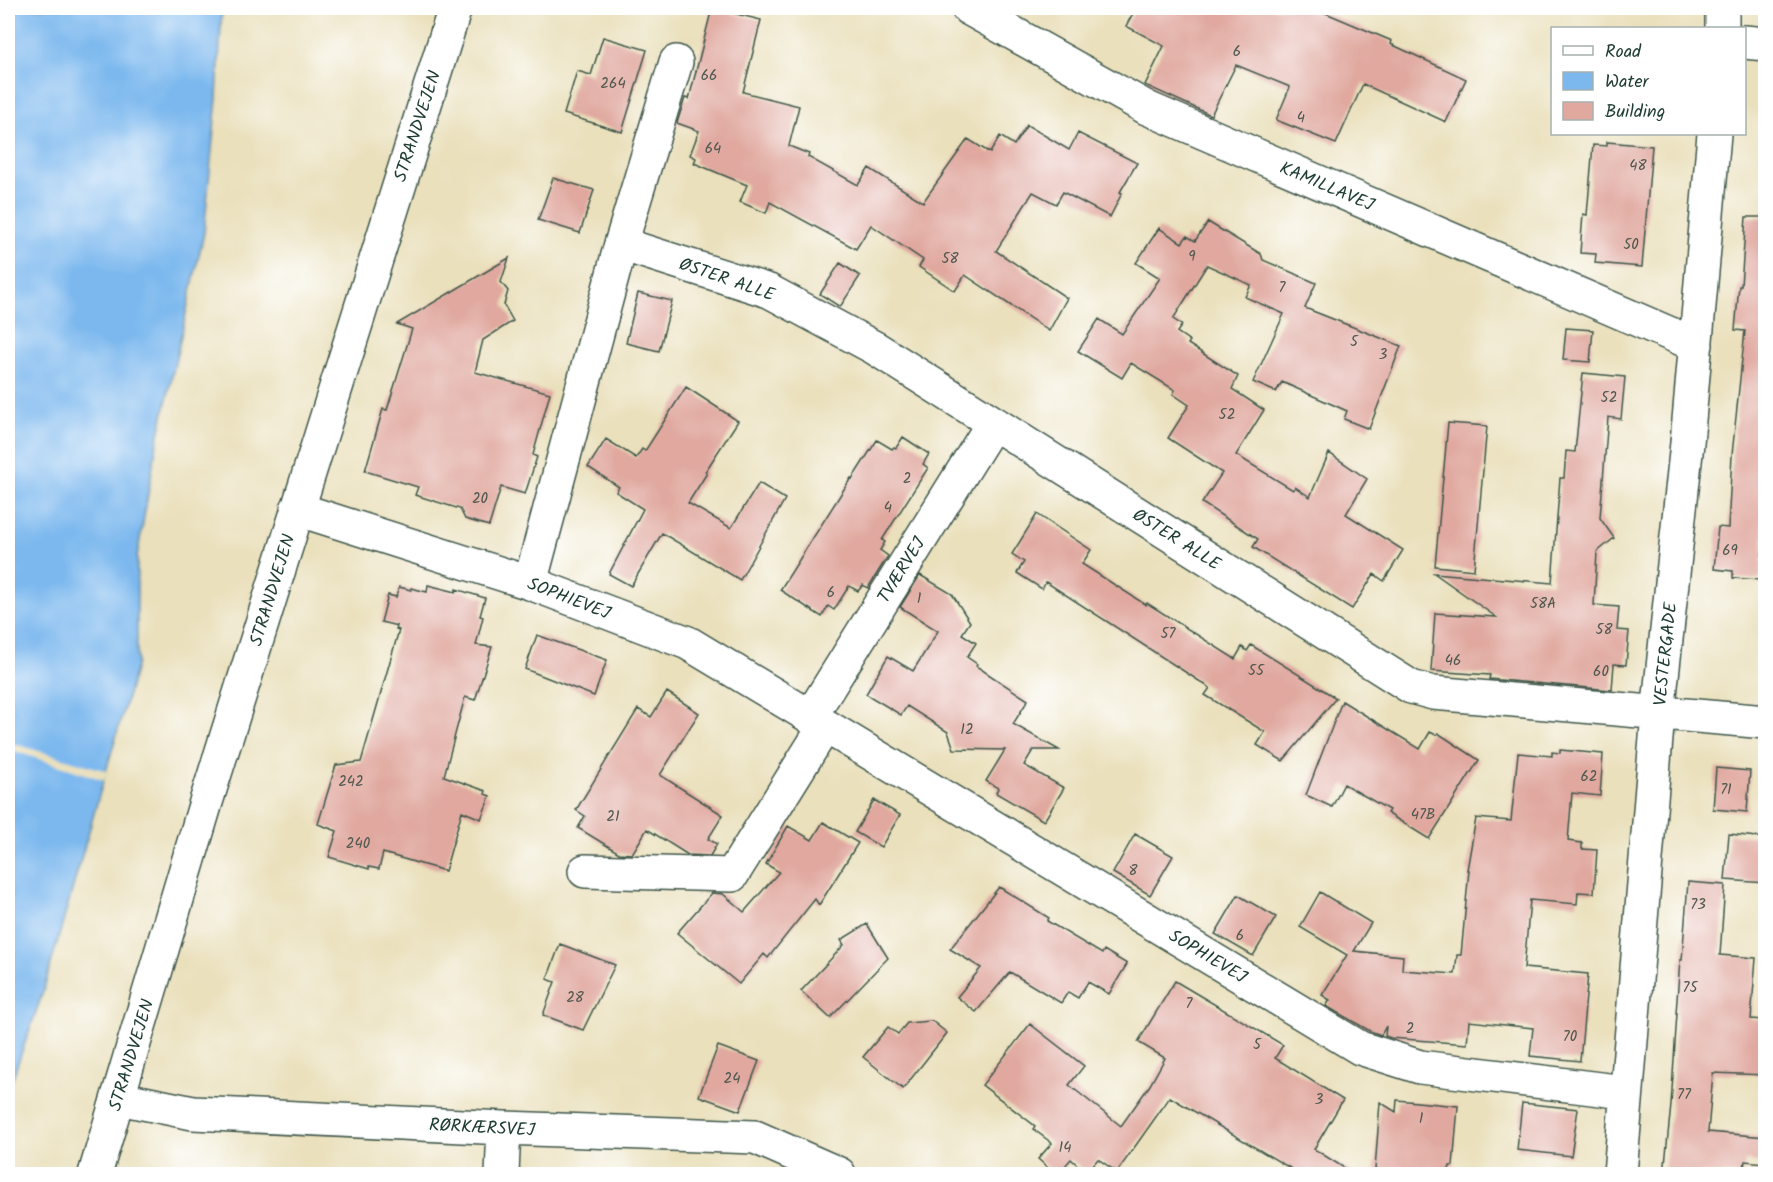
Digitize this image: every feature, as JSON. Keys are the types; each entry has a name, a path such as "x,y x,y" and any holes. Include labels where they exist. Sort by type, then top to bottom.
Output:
{"street":[{"name":"STRANDVEJEN","path":"95,1174 203,813 455,8"},
{"name":"KAMILLAVEJ","path":"968,8 1147,108 1696,345"},
{"path":"1722,8 1722,27"},
{"path":"1746,42 1766,44"},
{"path":"530,583 621,244 676,62"},
{"name":"VESTERGADE","path":"1620,1174 1658,714 1687,443 1714,135"},
{"name":"ØSTER ALLE","path":"621,244 769,291 875,348 1411,687 1433,693 1766,722"},
{"name":"TVÆRVEJ","path":"817,721 993,423"},
{"name":"SOPHIEVEJ","path":"297,509 530,583 688,644 1360,1048 1420,1067 1625,1092"},
{"path":"585,871 732,875 817,721"},
{"name":"RØRKÆRSVEJ","path":"119,1098 193,1113 755,1137 839,1174"},
{"path":"502,1174 504,1128"}],"water":[{"path":"8,8 222,8 217,98 204,233 156,448 137,557 137,663 43,992 8,1091"}],"pier":[{"path":"8,742 107,771 104,780 8,749"}],"building":[{"path":"712,8 761,20 743,92 799,106 789,146 809,154 808,157 858,185 869,168 923,202 968,139 990,153 1000,136 1014,145 1027,125 1069,150 1078,133 1137,163 1120,192 1122,193 1110,217 1063,192 1056,204 1033,192 996,251 1067,298 1049,331 965,275 955,291 919,267 923,260 871,225 856,249 770,202 766,213 740,202 747,185 694,163 696,158 690,155 699,131 677,123 685,98 689,99"},
{"path":"1136,8 1314,8 1392,41 1391,44 1466,79 1446,122 1363,84 1336,144 1276,120 1290,87 1236,65 1211,115 1145,85 1164,46 1126,26"},
{"path":"603,37 647,50 622,132 564,114 577,71 591,75"},
{"path":"1607,142 1652,146 1642,267 1595,263 1596,254 1580,253 1583,214 1587,215 1593,145 1607,146"},
{"path":"553,178 594,190 580,233 538,220"},
{"path":"1746,217 1766,217 1766,507 1760,580 1733,578 1733,571 1714,569 1718,527 1728,528 1732,455 1745,331 1735,330"},
{"path":"1208,222 1261,254 1263,260 1316,283 1305,308 1401,346 1369,429 1344,419 1347,411 1282,382 1276,392 1253,382 1284,314 1245,297 1251,285 1207,265 1173,319 1182,325 1177,332 1190,341 1188,344 1238,376 1232,389 1264,410 1236,455 1293,490 1295,487 1310,497 1329,453 1367,479 1346,514 1403,550 1384,581 1374,574 1352,609 1253,547 1258,539 1202,503 1222,473 1168,438 1189,405 1173,394 1175,390 1131,363 1122,378 1078,351 1099,319 1122,334 1160,278 1136,263 1159,228 1182,243 1187,236 1195,241"},
{"path":"509,258 501,282 508,291 504,305 513,321 483,340 475,372 550,393 533,455 537,457 525,494 501,487 489,526 465,519 460,509 415,495 418,487 365,471 383,409 387,410 412,329 397,324"},
{"path":"840,263 860,276 840,307 820,294"},
{"path":"638,293 672,301 659,351 626,343"},
{"path":"1566,328 1593,330 1590,362 1563,360"},
{"path":"1583,373 1625,377 1621,419 1608,417 1600,518 1614,538 1597,552 1594,605 1619,607 1617,630 1629,631 1626,665 1614,664 1612,690 1489,679 1490,675 1431,671 1435,613 1496,617 1434,573 1552,583 1560,478 1564,478 1566,451 1575,452"},
{"path":"686,387 738,421 688,503 731,528 759,483 785,499 740,580 662,533 631,586 609,574 643,509 616,492 619,487 588,467 606,439 636,458 642,449 645,451"},
{"path":"1448,423 1487,426 1474,570 1435,566"},
{"path":"903,437 929,454 923,464 928,468 882,540 885,542 880,550 888,556 868,588 863,585 858,591 849,586 834,610 828,606 822,617 780,590 877,440 892,449 896,448"},
{"path":"1037,514 1091,550 1082,564 1146,605 1147,603 1235,659 1242,647 1247,651 1251,645 1336,698 1283,761 1257,745 1265,732 1205,695 1210,688 1046,582 1042,589 1017,573 1024,562 1012,554"},
{"path":"920,575 952,594 970,622 962,634 976,643 967,657 977,664 976,666 1028,700 1013,724 1059,750 1033,750 1024,765 1064,788 1044,821 996,793 998,788 986,781 1005,750 954,749 948,732 907,706 901,715 866,694 888,656 913,671 938,631 900,607"},
{"path":"428,585 456,592 456,589 485,598 476,645 492,647 475,700 465,697 444,776 486,791 485,794 490,796 481,819 462,811 445,871 383,853 379,869 369,867 369,869 329,857 337,831 318,824 336,765 361,762 399,630 396,629 397,626 381,622 388,595 396,597 399,587 427,592"},
{"path":"537,635 607,660 594,696 525,669"},
{"path":"667,692 699,713 660,775 723,815 708,839 717,844 710,856 688,855 647,829 632,854 619,853 578,828 585,816 576,810 638,709 651,717"},
{"path":"1342,701 1420,749 1430,732 1436,735 1438,733 1479,760 1429,839 1387,813 1389,810 1344,784 1332,807 1306,795"},
{"path":"1560,750 1603,754 1600,796 1572,793 1568,841 1582,843 1582,849 1597,850 1594,893 1578,892 1577,904 1530,900 1524,968 1588,974 1580,1061 1530,1056 1533,1028 1469,1021 1467,1044 1391,1038 1385,1036 1386,1026 1381,1035 1326,1006 1330,1000 1322,995 1347,955 1300,927 1320,892 1371,923 1354,951 1403,956 1402,970 1455,974 1457,955 1461,955 1469,870 1467,870 1476,818 1511,821 1518,753 1552,756 1552,752 1560,753"},
{"path":"1716,768 1750,771 1747,812 1713,809"},
{"path":"874,800 900,815 881,847 855,832"},
{"path":"823,822 858,843 819,905 815,899 768,958 764,954 739,984 677,933 712,893 723,894 744,912 779,872 766,864 788,826 812,840"},
{"path":"1135,834 1173,856 1150,895 1113,873"},
{"path":"1729,834 1766,838 1766,883 1725,880"},
{"path":"1688,882 1725,885 1720,955 1756,958 1751,1019 1765,1020 1766,1075 1713,1073 1708,1132 1766,1137 1764,1163 1745,1161 1743,1174 1664,1174"},
{"path":"999,887 1049,918 1047,921 1102,954 1104,950 1127,964 1109,994 1088,982 1078,998 1068,992 1061,1003 1010,972 976,1012 957,997 981,968 950,949"},
{"path":"1238,895 1276,917 1253,956 1215,934"},
{"path":"867,924 888,958 830,1018 801,991 844,945 841,940"},
{"path":"560,944 615,965 583,1030 543,1015 555,982 547,979"},
{"path":"1175,981 1283,1045 1275,1058 1343,1100 1314,1149 1354,1174 1300,1174 1170,1097 1117,1172 1098,1159 1086,1173 1071,1159 1058,1174 1055,1174 1038,1159 1052,1143 1033,1129 1035,1126 982,1085 1030,1024 1084,1066 1069,1085 1121,1126 1150,1085 1165,1058 1138,1042"},
{"path":"932,1021 947,1033 903,1089 863,1057 888,1027 898,1034 907,1023"},
{"path":"718,1046 759,1061 740,1111 699,1096"},
{"path":"1397,1100 1458,1106 1453,1166 1450,1166 1449,1170 1375,1170 1380,1102 1396,1112"},
{"path":"1522,1103 1578,1109 1571,1156 1517,1150"}]}
